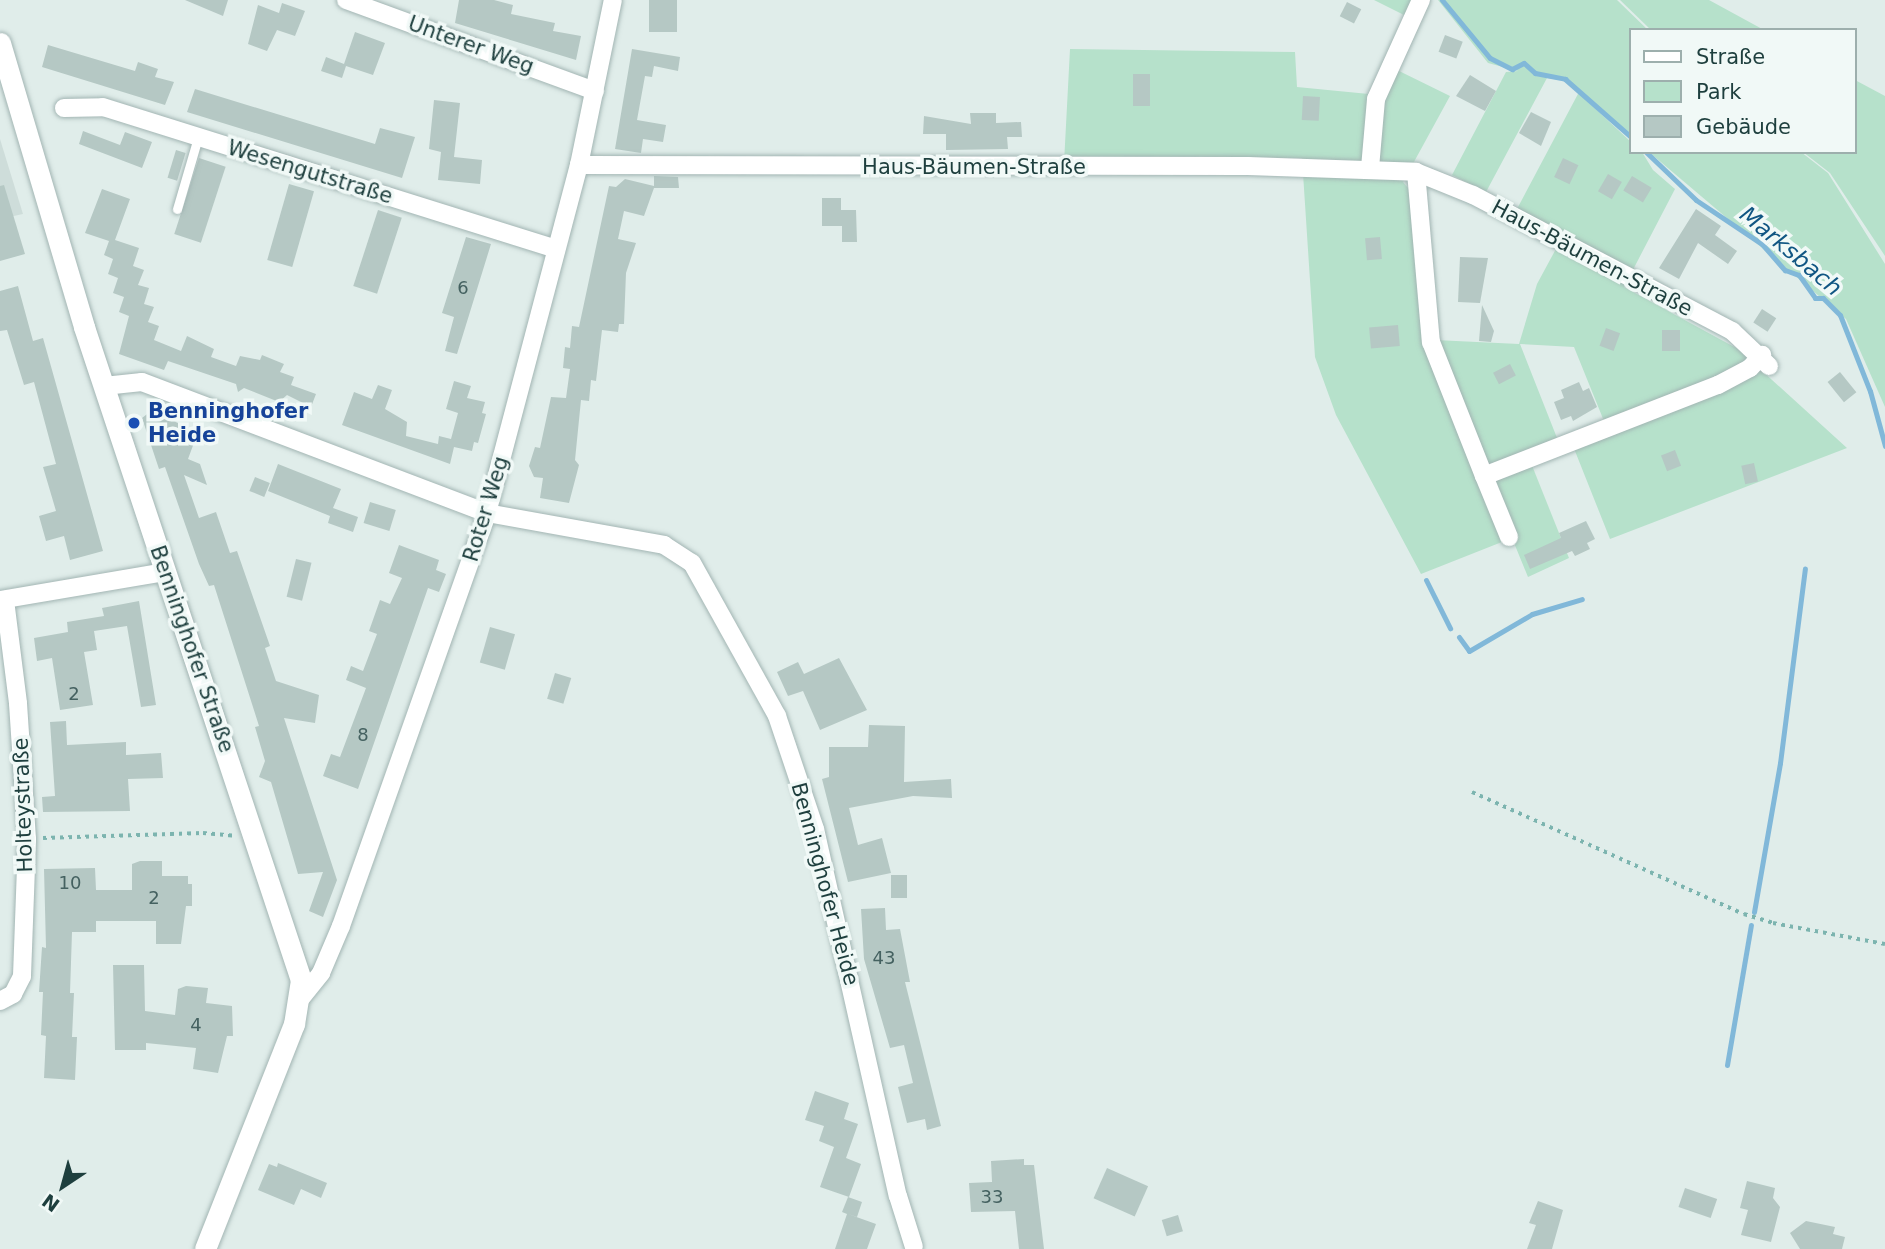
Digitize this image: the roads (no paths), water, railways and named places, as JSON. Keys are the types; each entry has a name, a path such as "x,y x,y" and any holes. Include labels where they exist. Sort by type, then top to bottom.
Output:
{"main road":[{"name":"Benninghofer Straße","path":"0,43 7,100 294,950 301,998 205,1249"}],"street":[{"name":"Unterer Weg","path":"346,0 596,91"},
{"name":"Roter Weg","path":"301,998 321,973 341,926 486,513 554,248 579,165 613,0"},
{"path":"1370,169 1376,99 1421,0"},
{"name":"Wesengutstraße","path":"64,108 103,107 554,248"},
{"name":"Haus-Bäumen-Straße","path":"579,165 1370,169 1416,172 1473,195 1732,331 1765,360 1718,385 1484,476"},
{"path":"1416,172 1431,342 1508,537"},
{"name":"Benninghofer Heide","path":"104,386 142,382 486,513 664,545 692,563 725,615 777,716 815,829 898,1196 916,1248"},
{"path":"2,600 166,572"},
{"name":"Holteystraße","path":"0,1002 13,994 22,976 27,839 18,703 2,600"}],"lane":[{"path":"177,209 198,137"}],"waterway":[{"name":"Marksbach","path":"1442,0 1490,58 1512,69 1524,63 1535,73 1565,79 1630,136"},
{"name":"Marksbach","path":"1648,154 1696,200 1762,244 1785,270 1799,275 1815,298 1823,298 1840,315 1870,391 1885,446"},
{"path":"1754,912 1780,763 1805,569"},
{"path":"1426,580 1450,628"},
{"path":"1459,637 1469,651 1532,614 1582,599"},
{"path":"1727,1065 1751,925"}],"place":[{"name":"Benninghofer Heide","path":"134,423"}]}
